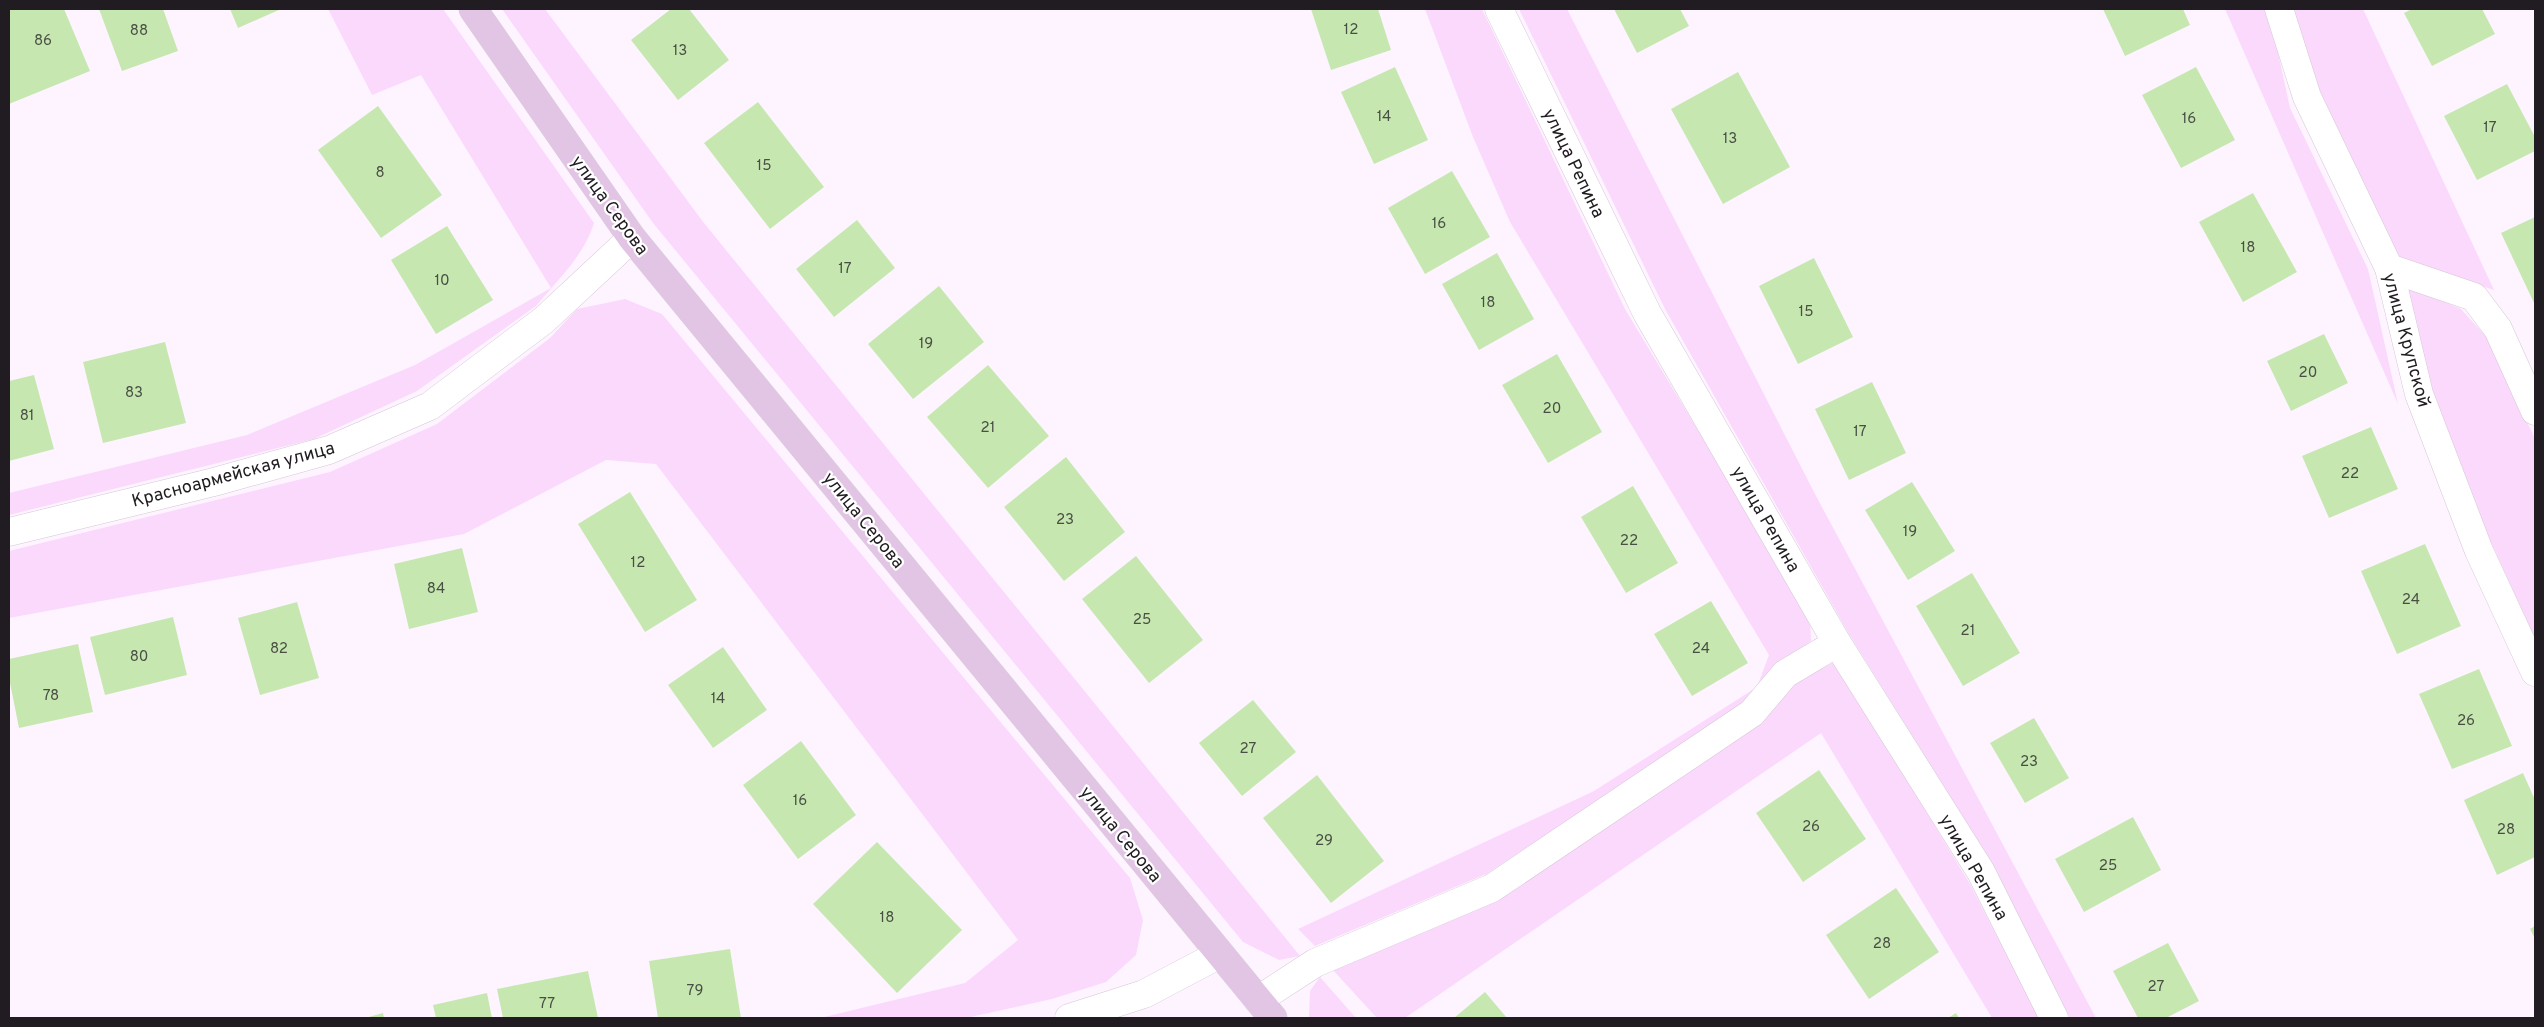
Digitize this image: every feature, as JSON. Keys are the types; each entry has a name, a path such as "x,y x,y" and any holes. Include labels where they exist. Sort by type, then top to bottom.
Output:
{"main road":[{"name":"улица Серова","path":"473,9 632,238 1265,1009"}],"street":[{"name":"улица Репина","path":"1499,9 1647,313 1837,643 1981,872 2054,1018"},
{"name":"улица Крупской","path":"2279,9 2307,97 2389,268 2419,394 2479,551 2535,672"},
{"name":"Красноармейская улица","path":"9,532 214,482 329,450 430,406 544,320 632,238"},
{"path":"2389,268 2474,297 2498,329 2535,411"},
{"path":"1265,1009 1315,963 1492,888 1752,713 1785,674 1837,643"},
{"path":"1069,1018 1144,994 1220,954"}],"shaded area":[{"path":"328,9 443,9 594,223 584,246 570,267 536,306 417,391 314,439 9,515 9,493 247,435 415,365 551,288 421,75 372,95"},
{"path":"502,9 545,9 704,223 1300,956 1279,960 1243,942 653,223"},
{"path":"1425,9 1482,9 1625,309 1810,617 1811,641 1783,661 1746,704 1486,874 1315,946 1298,929 1594,791 1757,687 1769,655 1510,222 1473,137"},
{"path":"1519,9 1567,9 1815,494 2096,1018 2070,1018 1994,867 1849,634 1665,309"},
{"path":"2225,9 2266,9 2270,16 2290,108 2368,269 2398,404"},
{"path":"2292,9 2363,9 2494,290 2399,259 2317,95"},
{"path":"2405,285 2461,309 2490,341 2535,439 2535,638 2490,540 2430,389"},
{"path":"625,299 662,314 1130,878 1143,920 1136,955 1106,982 1052,999 966,1018 820,1018 965,983 1018,940 656,464 606,460 464,534 9,618 9,551 330,472 437,424 550,338 577,309"},
{"path":"1835,662 1970,884 2039,1018 1992,1018 1821,733 1405,1018 1377,1018 1331,968 1499,896 1786,687"},
{"path":"1320,977 1356,1018 1309,1018 1310,991"}],"building":[{"path":"9,9 64,9 90,71 9,104"},
{"path":"99,9 163,9 178,51 122,71"},
{"path":"230,9 281,9 238,28"},
{"path":"671,9 689,9 729,60 678,100 631,40"},
{"path":"1311,9 1378,9 1391,50 1331,70"},
{"path":"1614,9 1680,9 1689,26 1637,53"},
{"path":"2103,9 2183,9 2190,25 2125,56"},
{"path":"2412,9 2482,9 2495,34 2432,66 2404,13"},
{"path":"1395,67 1428,140 1374,164 1341,92"},
{"path":"2196,67 2235,140 2181,168 2142,95"},
{"path":"1738,72 1790,167 1723,204 1671,109"},
{"path":"2507,84 2535,137 2535,151 2477,180 2444,116"},
{"path":"758,102 824,187 770,229 704,143"},
{"path":"378,106 442,195 381,238 318,150"},
{"path":"1452,171 1490,237 1425,274 1388,208"},
{"path":"2253,193 2297,272 2243,302 2199,222"},
{"path":"2535,217 2535,305 2501,233"},
{"path":"857,220 895,268 834,317 796,269"},
{"path":"447,226 493,300 436,334 391,260"},
{"path":"1497,253 1534,319 1479,350 1442,284"},
{"path":"1814,258 1853,337 1798,364 1759,286"},
{"path":"939,286 984,342 913,399 868,344"},
{"path":"2324,334 2348,383 2291,411 2267,361"},
{"path":"165,342 186,423 103,443 83,362"},
{"path":"1557,354 1602,432 1548,463 1502,385"},
{"path":"988,365 1049,436 988,488 927,417"},
{"path":"34,375 54,449 9,461 9,381"},
{"path":"1872,382 1906,453 1849,480 1815,409"},
{"path":"2371,427 2398,489 2329,518 2302,456"},
{"path":"1066,457 1125,532 1064,581 1004,507"},
{"path":"1912,482 1955,551 1908,580 1865,510"},
{"path":"1633,486 1678,563 1626,593 1581,517"},
{"path":"630,492 697,600 645,632 578,524"},
{"path":"2425,544 2461,626 2397,654 2361,571"},
{"path":"462,548 478,612 409,629 394,564"},
{"path":"1136,556 1203,640 1149,683 1082,599"},
{"path":"1972,573 2020,653 1963,686 1916,606"},
{"path":"1711,601 1748,663 1692,696 1654,634"},
{"path":"297,602 319,678 260,695 238,618"},
{"path":"173,617 187,675 105,695 90,637"},
{"path":"78,644 93,712 19,728 9,678 9,659"},
{"path":"723,647 767,710 713,748 668,685"},
{"path":"2479,669 2512,746 2452,769 2419,694"},
{"path":"1253,700 1296,752 1242,796 1199,743"},
{"path":"2034,718 2069,778 2025,803 1990,743"},
{"path":"801,741 856,815 798,859 743,785"},
{"path":"1819,770 1866,839 1803,882 1756,813"},
{"path":"2523,773 2535,800 2535,857 2497,875 2464,800"},
{"path":"1317,775 1384,861 1331,903 1263,818"},
{"path":"2133,817 2161,870 2084,912 2055,859"},
{"path":"877,842 962,930 897,993 813,904"},
{"path":"1896,888 1939,952 1869,999 1826,935"},
{"path":"2535,926 2535,939 2530,929"},
{"path":"2168,943 2199,1001 2166,1018 2138,1018 2113,971"},
{"path":"730,949 741,1018 658,1018 649,961"},
{"path":"588,971 598,1018 503,1018 497,989"},
{"path":"1485,992 1507,1018 1454,1018"},
{"path":"487,993 492,1018 436,1018 433,1005"},
{"path":"383,1013 384,1018 365,1018"},
{"path":"1956,1013 1959,1018 1948,1018"}]}
